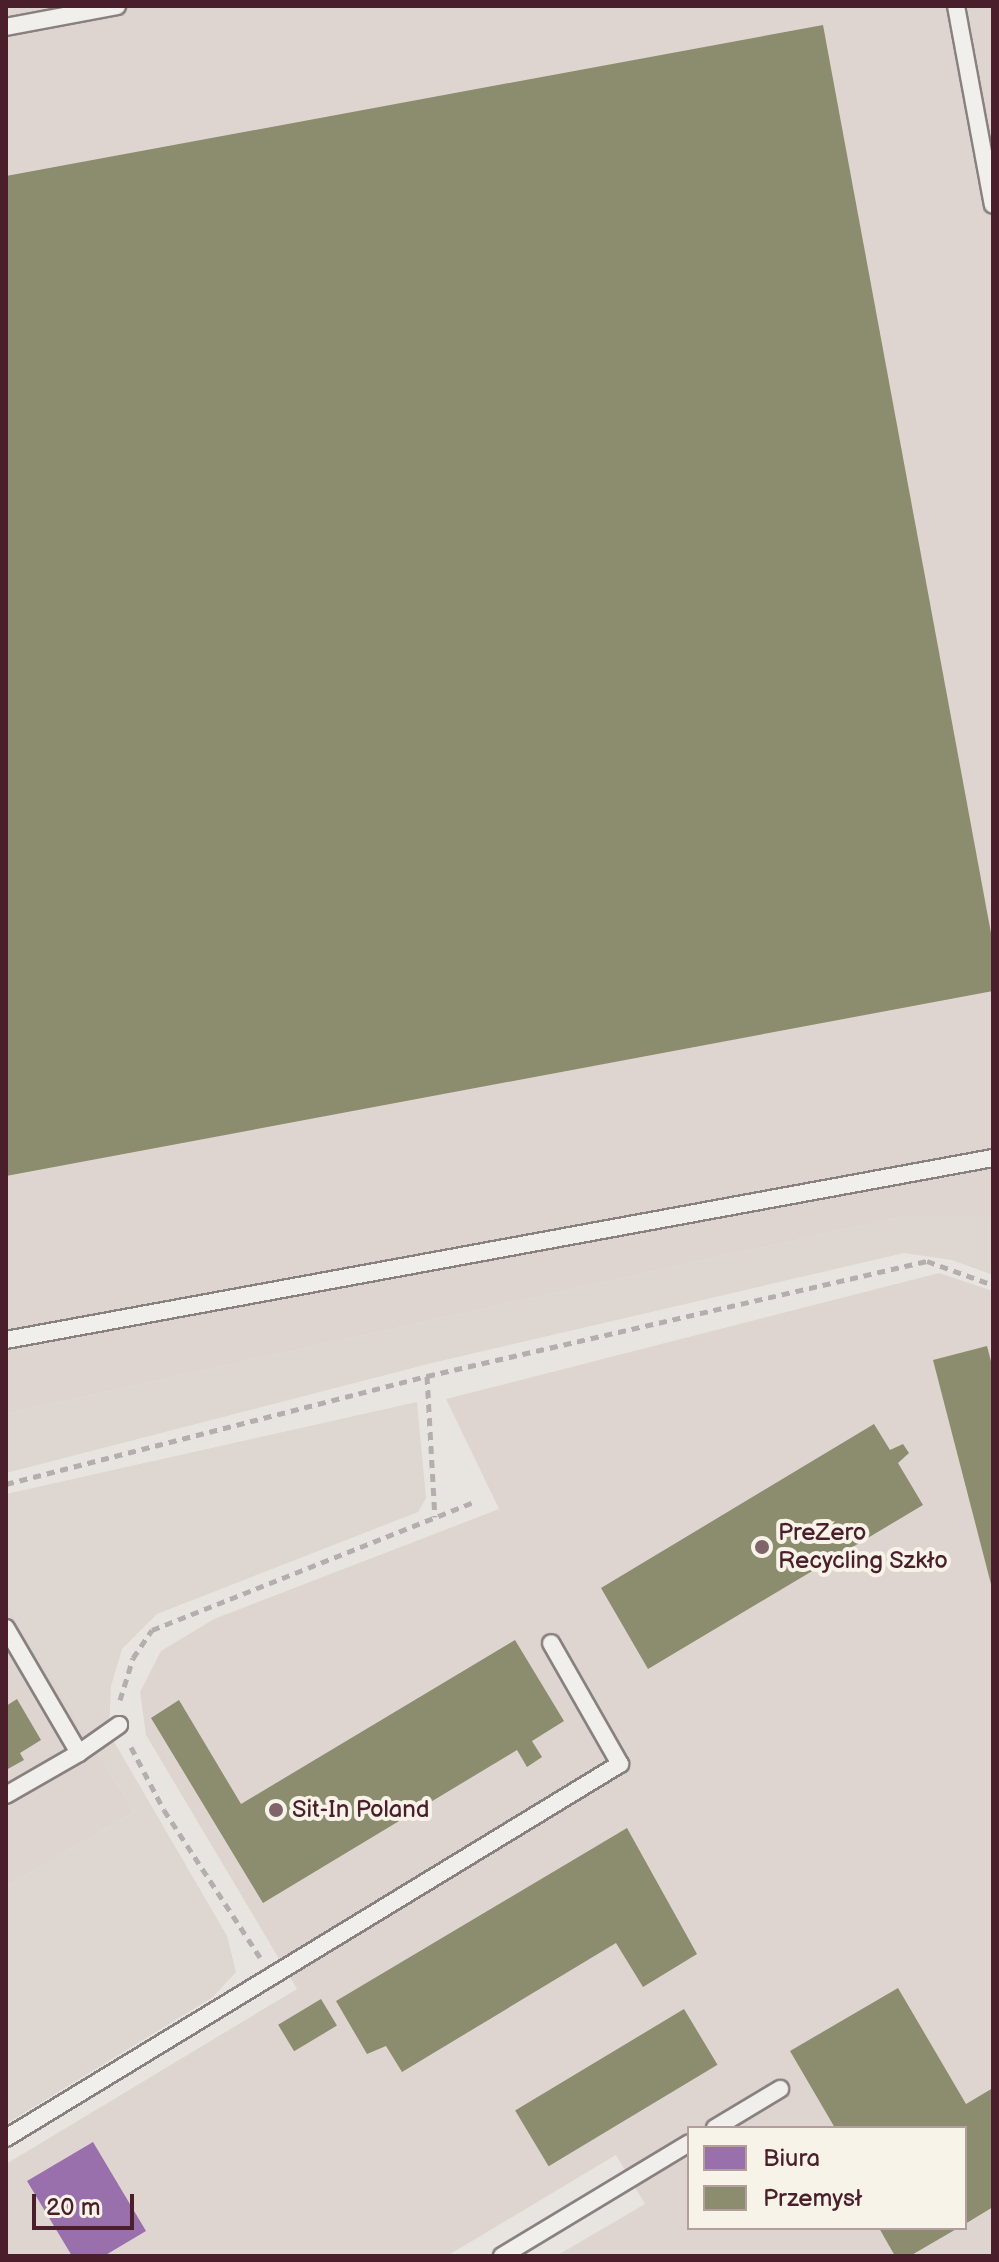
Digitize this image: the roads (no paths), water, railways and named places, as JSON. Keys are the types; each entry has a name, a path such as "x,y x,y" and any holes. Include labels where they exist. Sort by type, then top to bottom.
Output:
{"lane":[{"path":"6,27 117,6"},
{"path":"956,6 993,205"},
{"path":"6,1340 993,1158"},
{"path":"6,1628 79,1753"},
{"path":"6,2138 620,1764 551,1643"},
{"path":"6,1795 79,1753 119,1725"},
{"path":"718,2126 780,2089"},
{"path":"502,2256 687,2144"}],"place":[{"name":"PreZero Recycling Szkło","path":"762,1547"},
{"name":"Sit-In Poland","path":"276,1810"}]}
